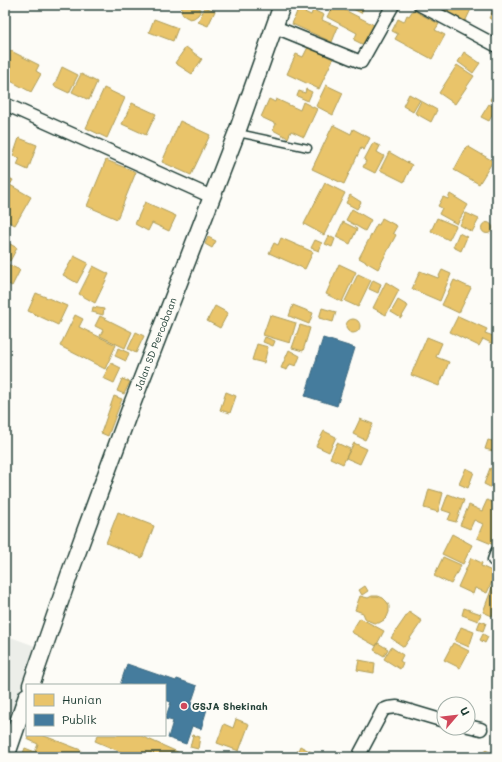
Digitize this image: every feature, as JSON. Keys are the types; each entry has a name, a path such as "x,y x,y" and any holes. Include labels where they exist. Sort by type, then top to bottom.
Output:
{"street":[{"name":"Jalan SD Percobaan","path":"31,684 72,567 129,412 237,132 282,5"},
{"path":"275,27 361,62 393,5"},
{"path":"420,5 497,46"},
{"path":"5,104 212,197"},
{"path":"497,552 494,560 497,561"},
{"path":"6,757 26,699"},
{"path":"358,757 383,710 388,708 396,708 436,719"},
{"path":"476,728 481,729"}],"lane":[{"path":"237,132 308,148"}],"shaded area":[{"path":"5,635 35,646 8,724 5,723"}],"building: Hunian":[{"path":"182,5 199,5 200,12 194,18 190,19 183,15 181,11"},
{"path":"333,5 374,25 364,45 354,40 357,33 327,17"},
{"path":"345,5 365,5 361,13"},
{"path":"433,5 473,5 465,22"},
{"path":"497,5 497,23 489,18"},
{"path":"205,7 215,11 208,26 198,22"},
{"path":"298,9 311,15 313,10 324,15 322,20 338,27 332,42 292,24"},
{"path":"413,10 439,24 435,30 445,35 432,59 395,39 398,34 392,31 398,19 404,22 407,15 409,16"},
{"path":"154,19 178,28 173,41 149,32"},
{"path":"186,47 202,59 192,74 175,63"},
{"path":"308,47 333,59 319,89 287,74 296,54 303,57"},
{"path":"7,49 39,65 36,71 41,74 31,92 5,78 5,53"},
{"path":"464,52 480,63 473,73 458,62"},
{"path":"457,65 474,76 455,104 439,93"},
{"path":"62,67 78,75 69,93 54,86"},
{"path":"81,74 97,82 89,100 72,92"},
{"path":"326,85 343,93 333,115 316,106"},
{"path":"497,87 497,104 490,100"},
{"path":"104,88 125,98 107,138 86,128"},
{"path":"306,89 312,92 308,101 297,96 299,91 305,93"},
{"path":"409,94 420,100 413,112 403,106"},
{"path":"269,99 275,102 276,99 300,110 303,102 317,109 304,137 291,131 288,138 273,130 276,124 261,117"},
{"path":"421,101 437,110 431,122 415,113"},
{"path":"132,103 156,114 146,135 122,124"},
{"path":"489,104 496,108 489,121 481,117"},
{"path":"180,121 210,135 191,175 162,162"},
{"path":"333,125 351,134 353,129 370,138 364,150 361,148 344,184 312,169"},
{"path":"19,138 37,145 28,170 17,165 20,158 13,156"},
{"path":"373,143 380,146 377,152 384,156 375,173 363,167 366,161 364,160"},
{"path":"467,146 493,161 479,184 454,170"},
{"path":"389,152 412,165 404,182 380,170"},
{"path":"106,160 136,172 117,219 87,206"},
{"path":"5,176 13,180 10,185 31,197 15,225 5,220"},
{"path":"325,183 345,193 324,235 304,224"},
{"path":"450,194 468,205 457,224 439,214 442,208 438,206 443,197 448,199"},
{"path":"350,195 361,202 357,209 346,203"},
{"path":"145,202 176,216 169,231 152,223 148,231 135,224"},
{"path":"352,209 371,220 365,231 346,220"},
{"path":"466,213 479,219 472,232 460,225"},
{"path":"382,218 397,226 393,233 396,235 378,269 359,258 377,224 379,225"},
{"path":"437,218 456,226 449,240 431,231"},
{"path":"343,222 357,229 350,244 336,237"},
{"path":"487,222 491,224 493,228 491,232 487,234 483,232 481,228 483,224"},
{"path":"459,233 467,237 461,251 453,247"},
{"path":"329,236 335,239 332,247 325,244"},
{"path":"208,237 216,241 212,248 205,244"},
{"path":"281,238 313,252 305,269 269,253 274,243 278,245"},
{"path":"315,240 322,243 319,251 311,248"},
{"path":"5,241 17,248 10,261 5,259"},
{"path":"74,256 88,263 77,283 63,275"},
{"path":"5,263 20,270 12,286 5,282"},
{"path":"339,264 356,272 342,302 326,294"},
{"path":"93,266 109,274 95,303 79,294"},
{"path":"442,270 451,274 440,301 412,289 420,271 438,278"},
{"path":"358,274 371,280 358,307 345,301"},
{"path":"373,280 381,284 378,293 369,289"},
{"path":"454,280 471,288 459,313 442,305"},
{"path":"386,282 399,290 386,315 373,308"},
{"path":"36,293 67,306 58,325 28,311"},
{"path":"398,300 408,306 401,318 391,312"},
{"path":"293,305 313,313 309,324 289,316"},
{"path":"215,306 228,313 220,328 207,321"},
{"path":"93,307 104,309 103,315 92,312"},
{"path":"322,308 336,312 333,322 319,318"},
{"path":"75,315 83,319 79,327 116,345 105,369 60,346"},
{"path":"270,315 296,323 290,343 263,335"},
{"path":"100,316 132,332 125,348 100,336 103,330 95,326"},
{"path":"458,316 487,329 485,333 496,337 493,344 483,339 479,346 450,332"},
{"path":"353,319 358,321 360,326 358,331 353,333 348,331 346,326 348,321"},
{"path":"300,325 310,328 303,351 292,348"},
{"path":"136,332 144,336 136,353 128,349"},
{"path":"265,337 275,341 273,346 263,342"},
{"path":"427,337 442,343 436,357 449,362 439,386 411,375"},
{"path":"257,344 268,347 264,363 252,360"},
{"path":"118,348 129,353 126,361 115,356"},
{"path":"289,350 300,356 296,366 290,364 287,370 281,368"},
{"path":"111,363 121,368 114,383 103,378"},
{"path":"122,379 130,382 124,394 117,391"},
{"path":"226,392 236,396 230,413 220,410"},
{"path":"114,396 122,399 108,436 101,433"},
{"path":"360,419 373,424 365,440 353,434"},
{"path":"324,431 336,437 329,452 316,446"},
{"path":"488,440 496,442 493,451 485,449"},
{"path":"337,443 350,449 343,464 330,458"},
{"path":"354,443 367,449 360,464 346,458"},
{"path":"466,468 474,472 468,488 459,484"},
{"path":"490,468 497,471 497,494 493,492 494,489 484,484"},
{"path":"429,489 443,493 438,512 424,508"},
{"path":"448,494 464,500 456,522 448,520 451,513 442,510"},
{"path":"487,500 497,504 497,537 494,545 477,538 483,524 474,520 470,529 460,525 469,505 482,511"},
{"path":"118,512 154,526 142,558 106,543"},
{"path":"452,534 472,545 463,564 442,554"},
{"path":"443,557 461,565 451,584 434,576"},
{"path":"471,558 482,563 481,566 496,573 487,593 475,588 473,594 458,587"},
{"path":"497,574 497,605 492,616 483,612"},
{"path":"365,586 368,591 362,595 359,590"},
{"path":"360,596 368,598 378,596 383,598 389,606 387,617 379,623 374,623 365,618 363,613 355,610"},
{"path":"464,608 481,614 478,621 462,615"},
{"path":"409,612 422,621 404,647 391,638"},
{"path":"360,618 384,631 376,646 351,632"},
{"path":"480,621 486,623 483,631 477,629"},
{"path":"461,627 474,632 469,647 455,641"},
{"path":"483,634 488,637 485,643 480,640"},
{"path":"378,643 388,649 384,656 374,650"},
{"path":"453,643 469,651 460,668 444,660"},
{"path":"391,647 403,655 400,661 403,663 400,669 384,659"},
{"path":"359,660 375,663 374,673 357,670"},
{"path":"236,719 249,724 239,751 217,743 224,724 233,728"},
{"path":"193,735 200,737 198,749 190,747"},
{"path":"28,736 45,736 81,750 78,757 24,757 22,756 25,748 35,752 38,744 27,739"},
{"path":"98,736 141,736 189,757 133,757 95,741"},
{"path":"300,746 313,753 311,757 295,757"},
{"path":"485,750 497,755 497,757 482,757"}],"building: Publik":[{"path":"323,338 355,348 337,406 305,396"},
{"name":"GSJA Shekinah","path":"127,664 176,681 177,679 197,686 191,704 207,709 201,729 192,726 186,744 168,738 173,721 166,719 171,702 166,700 166,684 120,684"}],"place":[{"name":"GSJA Shekinah","path":"184,706"}]}
